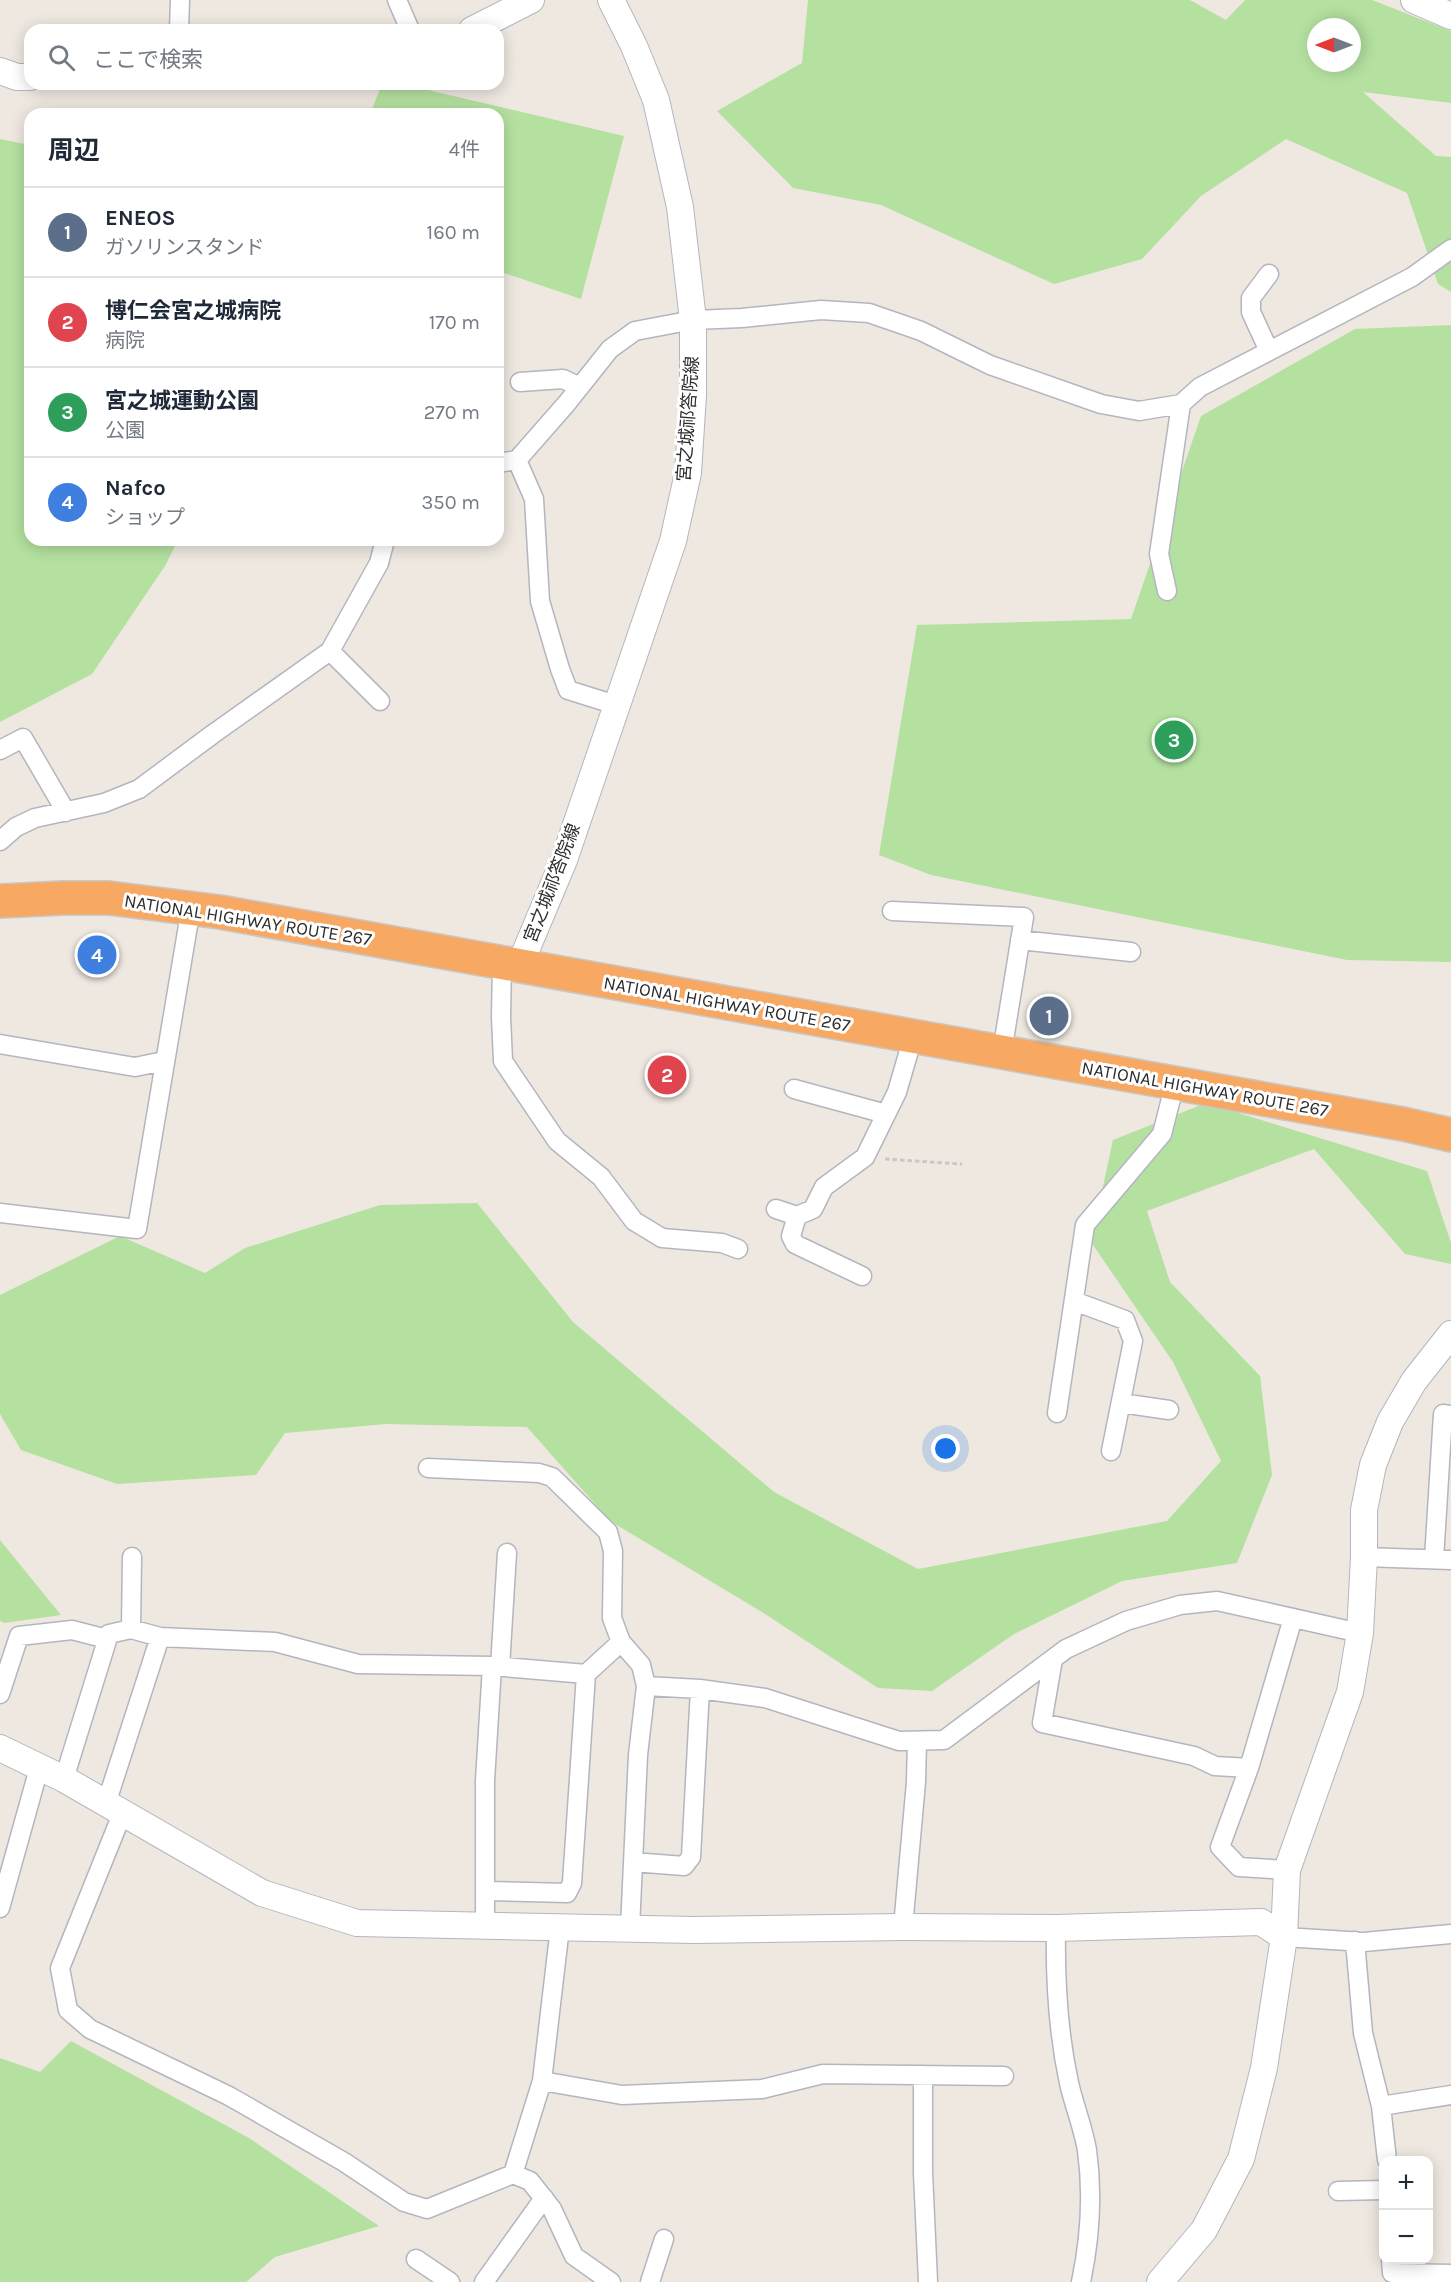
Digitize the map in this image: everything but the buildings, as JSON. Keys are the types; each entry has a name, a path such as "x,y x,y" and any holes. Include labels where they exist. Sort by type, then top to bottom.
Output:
{"highway":[{"name":"NATIONAL HIGHWAY ROUTE 267","path":"0,901 109,898 191,908 1403,1124 1451,1135"}],"street":[{"path":"179,24 180,0"},
{"path":"397,0 407,24"},
{"path":"484,24 531,0"},
{"name":"宮之城祁答院線","path":"510,965 564,860 673,541 687,473 693,395 693,320 680,207 656,100 634,46 611,0"},
{"path":"1414,0 1451,16"},
{"path":"0,71 24,77"},
{"path":"504,462 517,460 610,350 635,331 693,320 742,318 821,310 870,313 921,331 990,365 1101,404 1139,411 1181,404 1200,387 1412,277 1451,249"},
{"path":"1269,274 1251,298 1251,312 1269,351"},
{"path":"519,381 563,379 580,387"},
{"path":"1167,591 1159,554 1181,404"},
{"path":"517,460 534,499 540,601 568,690 616,705"},
{"path":"0,841 16,827 26,822 104,803 139,789 330,651 380,563 384,546"},
{"path":"330,651 380,701"},
{"path":"0,750 23,738 66,812"},
{"path":"0,1213 137,1229 191,908"},
{"path":"892,911 1024,918 1002,1052"},
{"path":"1020,940 1131,952"},
{"path":"510,965 501,1017 503,1061 557,1141 601,1177 634,1221 662,1238 722,1243 738,1249"},
{"path":"776,1209 797,1216 813,1209 824,1187 866,1157 897,1092 913,1037"},
{"path":"0,1044 135,1067 164,1061"},
{"path":"1057,1413 1085,1225 1162,1134 1175,1083"},
{"path":"794,1089 886,1114"},
{"path":"797,1216 791,1236 795,1244 862,1276"},
{"path":"1074,1301 1125,1320 1133,1341 1111,1451"},
{"path":"1160,2282 1204,2230 1241,2159 1264,2068 1284,1937 1287,1870 1350,1692 1360,1633 1364,1510 1373,1465 1390,1422 1414,1381 1451,1334"},
{"path":"1121,1403 1169,1410"},
{"path":"1364,1557 1442,1559 1443,1414 1451,1414"},
{"path":"428,1468 539,1473 552,1477 608,1532 613,1551 612,1618 621,1642 641,1665 646,1686 638,1755 630,1928"},
{"path":"485,1926 485,1781 507,1553"},
{"path":"131,1629 132,1557"},
{"path":"646,1686 700,1689 765,1698 899,1741 944,1740 1066,1649 1126,1621 1180,1605 1217,1601 1360,1633"},
{"path":"1287,1870 1239,1867 1220,1847 1249,1768 1293,1618"},
{"path":"64,1779 109,1634 131,1629 160,1636 275,1642 358,1664 496,1667 586,1674"},
{"path":"0,1694 19,1636 72,1630 107,1639"},
{"path":"160,1636 114,1809 60,1968 68,2010 90,2029 229,2096 344,2162 404,2202 427,2208 513,2174 530,2181 552,2209 574,2256 611,2282"},
{"path":"485,1891 567,1893 572,1883 586,1674 621,1642"},
{"path":"1053,1659 1042,1723 1194,1756 1215,1766 1249,1768"},
{"path":"633,1862 684,1866 691,1857 700,1689"},
{"path":"903,1927 916,1782 917,1741"},
{"path":"0,1748 64,1779 262,1893 357,1923 694,1930 903,1927 1056,1928 1261,1922 1284,1937 1355,1941 1451,1934"},
{"path":"0,1908 39,1768"},
{"path":"513,2174 542,2081 560,1927"},
{"path":"1056,1928 1058,2013 1069,2082 1087,2149 1091,2206 1086,2260 1081,2282"},
{"path":"1355,1941 1363,2033 1381,2106 1387,2156"},
{"path":"542,2081 622,2095 762,2089 823,2074 1004,2076"},
{"path":"923,2075 923,2173 928,2282"},
{"path":"1381,2106 1451,2095"},
{"path":"1338,2191 1379,2190"},
{"path":"484,2282 544,2198"},
{"path":"650,2282 664,2239"},
{"path":"416,2259 450,2282"},
{"path":"1390,2271 1451,2274"}],"path":[{"path":"866,1157 962,1164"}],"green space":[{"path":"808,0 1190,0 1226,20 1245,0 1372,0 1451,31 1451,103 1363,92 1436,156 1451,157 1451,292 1438,284 1407,193 1286,139 1201,196 1142,259 1054,284 881,205 793,188 717,111 802,63"},
{"path":"380,90 428,90 624,136 581,299 504,273 504,108 372,108"},
{"path":"0,139 24,144 24,546 175,546 165,566 92,674 0,722"},
{"path":"1451,325 1451,962 1347,960 931,875 879,855 917,625 1131,619 1201,416 1355,329"},
{"path":"1206,1103 1427,1171 1451,1243 1451,1264 1405,1254 1314,1149 1147,1211 1170,1282 1260,1376 1272,1475 1237,1563 1122,1581 1014,1634 932,1691 878,1688 762,1612 610,1521 527,1427 386,1424 285,1433 256,1475 117,1484 21,1450 0,1414 0,1295 120,1236 205,1273 245,1248 380,1205 477,1203 573,1322 774,1492 918,1569 1167,1521 1221,1461 1173,1362 1091,1242 1113,1140"},
{"path":"0,1540 61,1615 4,1623 0,1621"},
{"path":"71,2041 249,2138 379,2226 275,2257 246,2282 0,2282 0,2058 40,2072"}],"place":[{"name":"宮之城運動公園","path":"1174,740"},
{"name":"Nafco","path":"97,955"},
{"name":"ENEOS","path":"1049,1016"},
{"name":"博仁会宮之城病院","path":"667,1075"}]}
